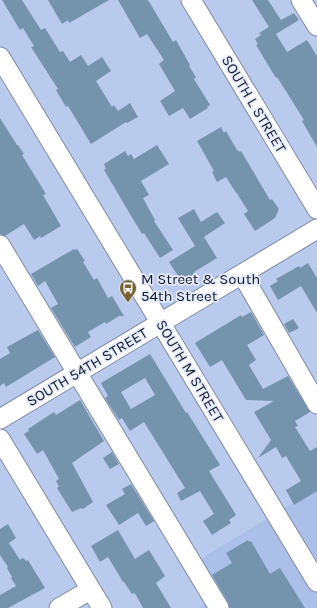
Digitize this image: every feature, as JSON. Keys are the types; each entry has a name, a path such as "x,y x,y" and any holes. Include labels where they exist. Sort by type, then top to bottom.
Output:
{"street":[{"name":"SOUTH L STREET","path":"191,0 317,209"},
{"path":"301,0 317,26"},
{"name":"SOUTH M STREET","path":"0,57 317,582"},
{"name":"SOUTH 54TH STREET","path":"0,419 317,229"},
{"path":"0,245 78,372 212,606"},
{"path":"242,274 317,404"},
{"path":"0,439 102,608"},
{"path":"59,608 90,590"}],"shaded area":[{"path":"317,489 317,608 198,608 213,599 192,564"}],"building":[{"path":"2,0 22,0 41,30 45,28 60,52 63,51 70,62 81,55 88,66 102,57 111,71 96,81 112,107 114,105 118,111 130,103 138,117 127,123 126,122 91,144 68,106 66,107 56,90 58,89 31,47 34,46 23,28 20,30"},
{"path":"48,0 109,0 69,23 68,20 62,24"},
{"path":"118,0 148,0 173,42 176,40 190,65 189,66 196,77 194,79 210,105 207,107 208,108 190,119 183,108 169,116 160,101 175,91 159,64 164,60 147,34 140,38"},
{"path":"252,0 268,0 281,20 294,13 299,20 276,34 287,52 307,40 317,56 317,147 302,121 304,120 256,45 258,44 255,39 261,35 259,33 269,27"},
{"path":"0,118 24,154 22,155 46,194 43,195 61,226 41,238 40,236 34,240 24,224 5,236 0,234"},
{"path":"221,127 224,133 226,131 237,150 240,152 241,151 270,200 272,199 279,209 275,218 255,231 244,214 248,211 226,177 217,182 212,172 214,171 197,141"},
{"path":"157,145 169,164 141,181 149,195 143,198 155,220 154,221 173,250 160,258 144,233 142,234 104,170 106,169 104,164 125,151 128,156 131,154 134,159"},
{"path":"194,209 201,222 217,212 225,223 204,237 217,258 194,272 195,274 182,282 169,262 195,246 178,218"},
{"path":"74,249 77,249 85,261 83,262 94,280 97,278 108,298 112,296 124,316 119,316 106,324 105,322 88,332 91,337 75,347 51,308 58,304 45,281 38,286 31,274"},
{"path":"308,263 317,278 317,313 301,286 278,300 270,286 278,281 276,279 299,266 300,268"},
{"path":"251,312 264,335 247,345 256,360 249,365 263,389 288,376 310,412 295,421 298,426 295,427 310,451 317,447 317,491 294,505 286,490 301,481 286,456 282,458 276,447 258,458 271,440 254,412 274,401 246,400 222,360 210,367 195,343 241,315 242,317"},
{"path":"293,319 299,328 289,333 284,324"},
{"path":"38,330 55,357 6,387 4,383 0,386 0,359 10,353 7,347"},
{"path":"150,354 220,465 209,471 236,515 229,520 231,523 212,535 203,521 214,514 200,491 181,501 177,493 185,488 144,422 130,431 122,418 119,420 105,398 108,396 101,383","holes":["145,378 155,395 131,409 121,392"]},
{"path":"80,400 104,441 72,463 93,502 83,509 81,508 72,512 57,488 59,486 56,481 59,479 43,450 37,454 24,434 29,431 28,429 54,412 56,415"},
{"path":"112,452 119,464 110,469 103,458"},
{"path":"131,484 154,521 146,526 138,513 119,525 106,505 125,494 122,489"},
{"path":"8,524 16,538 9,543 20,560 23,558 26,561 28,560 45,588 8,608 0,608 0,595 16,586 11,578 12,577 7,568 8,567 0,555 0,529"},
{"path":"118,530 135,559 149,550 165,576 156,583 171,608 143,608 136,595 134,593 132,594 123,582 108,557 100,562 91,546"},
{"path":"248,540 249,542 251,541 270,574 280,568 305,608 230,608 212,575 232,563 226,553"}],"place":[{"name":"M Street & South 54th Street","path":"128,303"}]}
